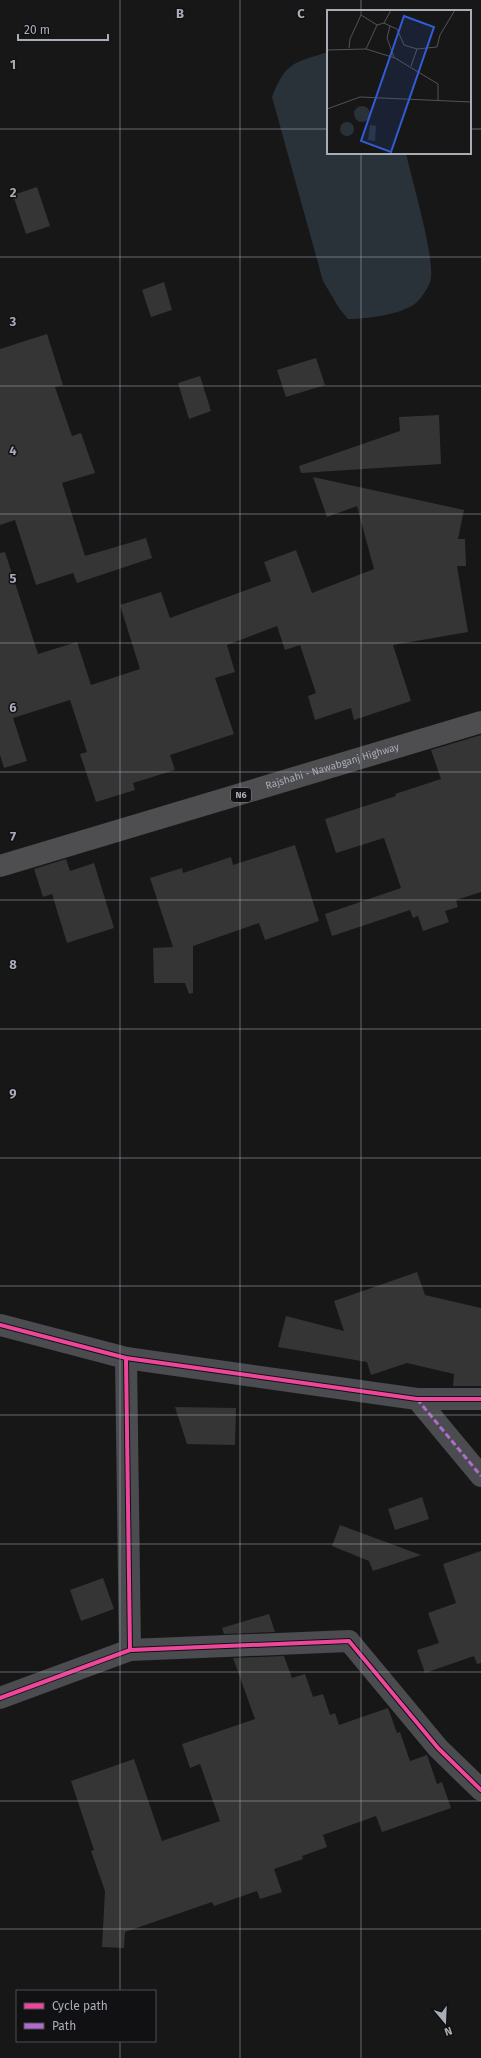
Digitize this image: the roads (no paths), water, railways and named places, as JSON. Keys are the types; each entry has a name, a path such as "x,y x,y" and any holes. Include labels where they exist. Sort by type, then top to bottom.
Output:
{"highway":[{"name":"Rajshahi - Nawabganj Highway","path":"0,866 481,722"}],"street":[{"path":"0,1326 126,1358 418,1399 481,1399"},
{"path":"126,1358 130,1650"},
{"path":"418,1399 481,1476"},
{"path":"0,1698 130,1650 349,1642 438,1748 481,1790"}]}
